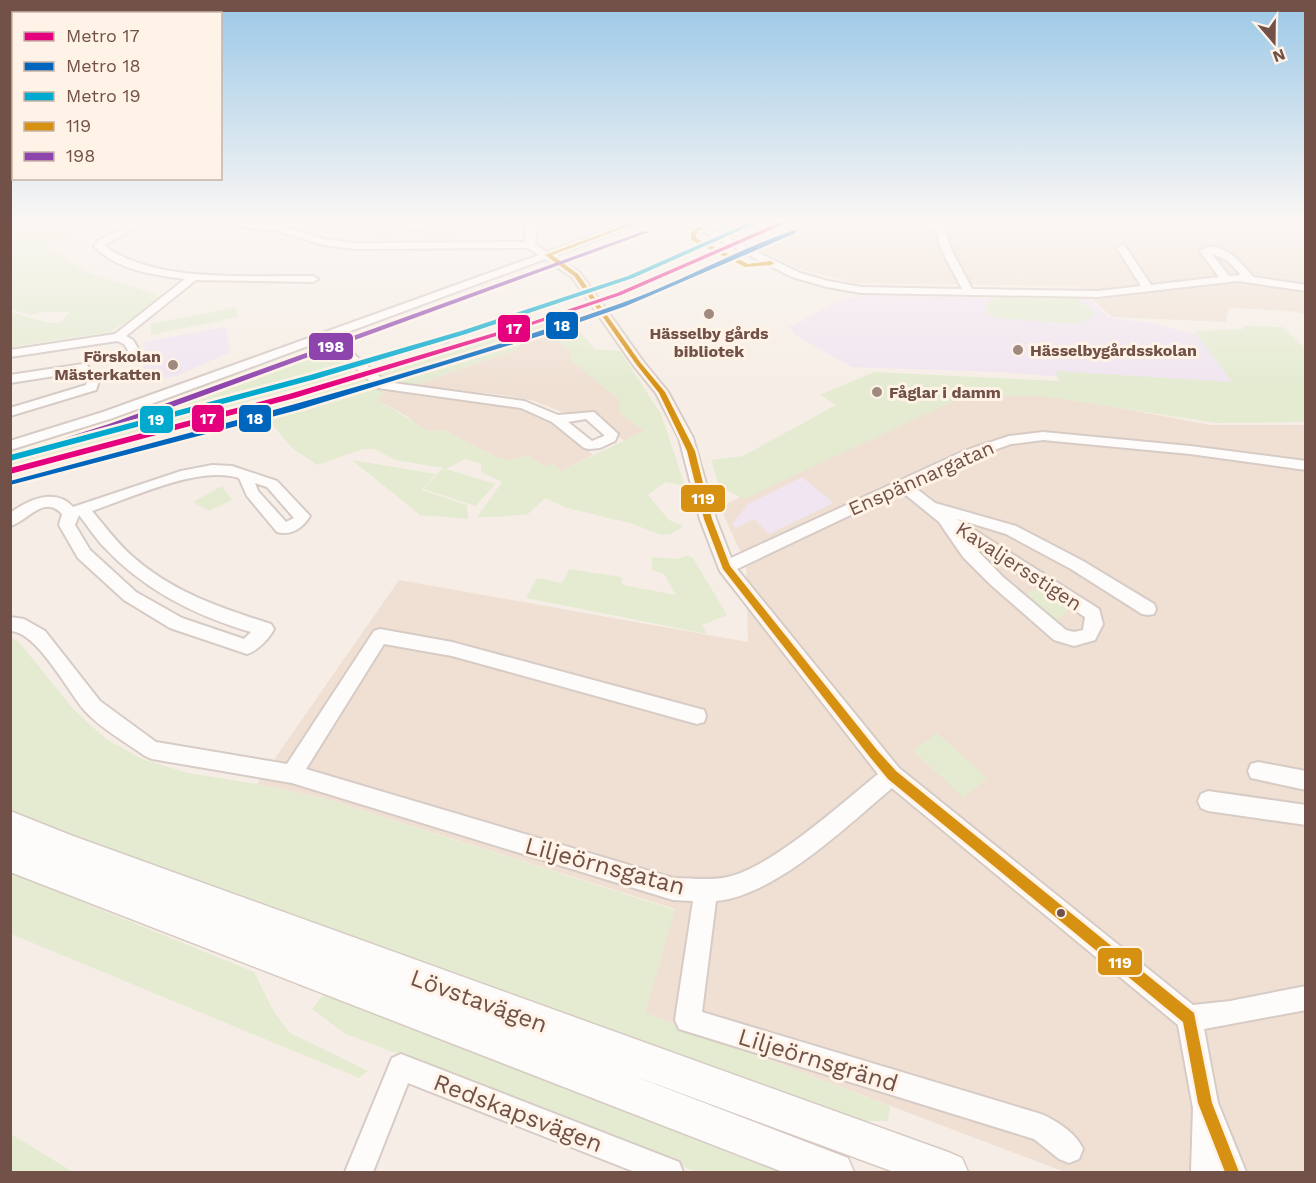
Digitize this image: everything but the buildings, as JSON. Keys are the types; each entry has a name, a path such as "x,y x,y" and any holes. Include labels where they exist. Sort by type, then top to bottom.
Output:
{"street":[{"path":"188,276 313,279"},
{"path":"10,446 108,415 490,276"},
{"path":"577,276 638,363 662,392 691,451 708,519 726,567 892,775 1190,1018 1206,1102 1232,1173"},
{"path":"799,276 861,290 1098,294 1221,279 1249,279 1305,288"},
{"path":"960,276 968,291"},
{"path":"1140,276 1148,288"},
{"path":"10,354 118,337 194,277"},
{"path":"326,336 382,385 488,398 524,405 556,419"},
{"path":"118,337 129,342 133,350"},
{"path":"10,379 83,368 93,381 92,387 10,412"},
{"name":"Enspännargatan","path":"726,567 903,485 1009,440 1043,436 1190,450 1305,466"},
{"path":"10,521 28,508 46,501 58,502 76,511 150,579 198,608 264,629 247,646 176,623 130,596 84,554 67,525 76,511 186,474 212,470 232,471 245,476"},
{"name":"Kavaljersstigen","path":"903,485 944,518 1093,614 1094,624 1089,635 1074,639 1060,635 997,581 969,553 944,518"},
{"name":"Kavaljersstigen","path":"930,506 1011,530 1077,565 1148,609"},
{"name":"Liljeörnsgatan","path":"10,624 18,624 39,636 93,707 152,750 292,774 673,889 706,890 733,887 780,863 892,775"},
{"path":"292,774 380,636 452,649 697,716"},
{"path":"1258,771 1305,781"},
{"path":"1208,801 1305,815"},
{"name":"Lövstavägen","path":"10,826 96,860 948,1173"},
{"name":"Lövstavägen","path":"10,856 834,1173"},
{"name":"Liljeörnsgränd","path":"706,890 688,1020 1041,1128 1069,1149"},
{"path":"1190,1018 1230,1013 1305,998"},
{"name":"Redskapsvägen","path":"359,1173 400,1067 669,1173"},
{"path":"1205,1173 1206,1102"}],"shaded area":[{"path":"829,276 1305,276 1305,314 1290,311 1229,308 1226,322 1112,317 1078,286 856,283"},
{"name":"Hässelbygårdsskolan","path":"858,296 1089,299 1110,318 1151,323 1200,335 1249,392 1000,372 852,367 796,336 789,327 837,302"},
{"name":"Förskolan Mästerkatten","path":"226,327 230,352 177,376 141,382 146,354 143,342"},
{"path":"537,337 551,337 570,350 572,361 620,400 620,413 645,431 624,441 591,413 567,414 534,401 510,396 415,385 517,349 521,342"},
{"path":"1028,381 1115,407 1211,425 1305,425 1305,1172 1065,1172 645,1013 675,909 323,798 257,784 399,580 748,642 746,564 720,507 953,391"},
{"path":"384,391 524,409 553,420 593,455 561,471 543,466 527,455 510,461 496,457 443,430 429,431 416,424 377,400"},
{"path":"802,477 834,503 769,534 754,519 736,528 732,524 748,504"}],"green space":[{"path":"11,276 98,276 162,298 110,332 11,347 11,312 48,323 60,323 70,312 45,312 30,315 11,309"},
{"path":"992,298 1075,299 1096,314 1079,324 996,318 986,312 985,308"},
{"path":"236,307 238,317 151,335 151,324"},
{"path":"553,319 576,327 595,349 620,351 661,414 685,486 665,482 648,495 669,520 684,526 671,534 661,535 633,524 567,508 545,498 528,514 477,517 502,482 481,472 481,464 465,459 446,469 495,484 476,506 423,489 443,468 395,460 375,449 363,449 317,465 292,448 272,424 250,412","holes":["537,337 551,337 570,350 572,361 620,400 620,413 644,431 561,471 554,464 543,466 527,455 510,461 496,457 443,430 429,431 377,400 396,381 415,385 517,349 521,342"]},
{"path":"1242,326 1283,327 1305,348 1305,422 1217,423 1042,396 962,397 744,499 719,486 711,460 743,456 836,405 820,395 874,372 1059,381 1056,371 1232,382 1194,331 1244,329"},
{"path":"319,346 328,348 354,373 11,465 11,451"},
{"path":"352,460 436,474 421,490 467,505 468,519 420,515"},
{"path":"222,486 232,500 209,511 193,502"},
{"path":"686,556 693,558 727,615 702,625 707,634 526,598 537,578 562,583 569,569 621,577 623,585 676,595 664,574 652,570 652,557 677,559"},
{"path":"1039,586 1071,608 1055,621 1022,597"},
{"path":"10,637 19,642 74,710 106,739 142,759 188,773 323,798 675,910 645,1013 890,1106 888,1121 848,1121 11,814"},
{"path":"937,733 987,778 964,798 913,751"},
{"path":"11,873 254,972 274,1012 290,1033 368,1071 359,1078 11,934"},
{"path":"327,990 790,1172 697,1172 344,1033 312,1009"},
{"path":"11,1134 73,1172 11,1172"}],"railway":[{"path":"415,358 448,344"}],"metro line":[{"name":"19","path":"10,458 313,377 463,333 633,276"},
{"name":"17","path":"10,471 292,396 536,322 619,294 660,276"},
{"name":"18","path":"13,483 295,408 540,333 624,305 691,276"}],"transit line":[{"name":"198","path":"14,457 112,426 524,276"},
{"name":"119","path":"577,276 638,363 662,392 691,451 708,519 726,567 873,753 892,775 1189,1018 1205,1103 1232,1172"}],"place":[{"name":"Hässelby gårds bibliotek","path":"709,314"},
{"name":"Hässelbygårdsskolan","path":"1018,350"},
{"name":"Förskolan Mästerkatten","path":"173,365"},
{"name":"Fåglar i damm","path":"877,392"}]}
